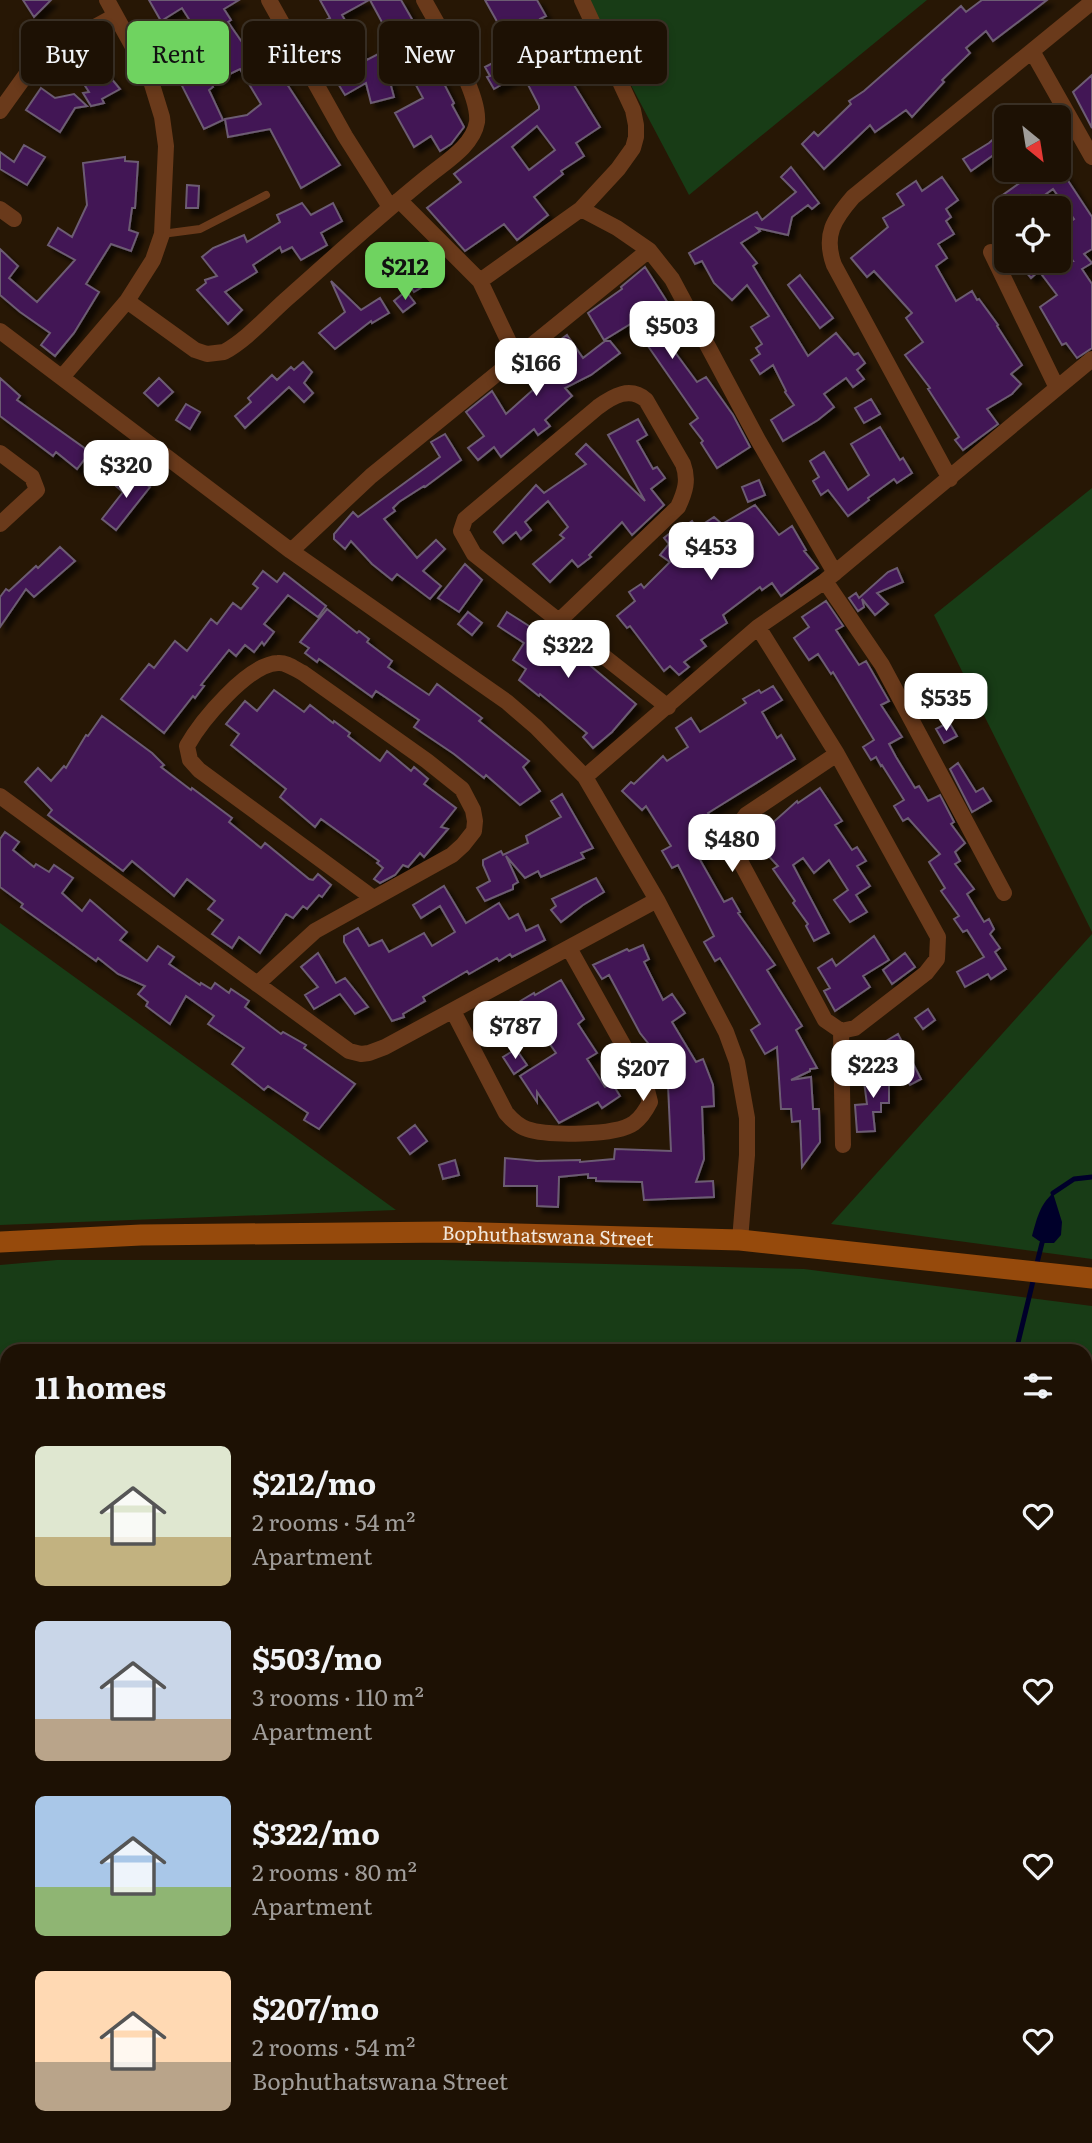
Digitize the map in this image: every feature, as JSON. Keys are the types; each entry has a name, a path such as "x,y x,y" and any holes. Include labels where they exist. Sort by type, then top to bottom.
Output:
{"street":[{"path":"63,376 127,302 153,260 162,234 166,146 162,117 150,78 107,0"},
{"path":"269,0 345,136 395,203 480,281 517,359"},
{"path":"127,302 195,350 207,354 224,352 459,150 476,126 473,97 424,0"},
{"path":"480,281 581,209 618,169 633,148 636,125 628,98 582,0"},
{"path":"950,479 839,275 830,255 828,242 835,221 853,197 1092,2"},
{"path":"0,111 28,72 45,54 115,16"},
{"path":"1032,51 1092,156"},
{"path":"581,209 617,228 649,250 672,279 830,577 882,666 1003,893"},
{"path":"291,551 371,476 649,250"},
{"path":"991,252 1057,388"},
{"path":"0,331 291,551 507,702 585,777 657,900 726,1032 737,1062 746,1108 747,1134 740,1240"},
{"path":"585,777 758,627 830,577 1092,359"},
{"path":"559,621 678,508 684,494 687,473 683,464 646,400 637,394 616,395 598,407 465,519 461,527 474,554 668,707"},
{"path":"0,453 32,477 37,490 0,524"},
{"path":"758,627 837,754 938,937 937,959 926,973 855,1028 841,1031 825,1020 732,841 735,829 746,815 837,754"},
{"path":"257,984 315,931 452,855 474,831 473,810 455,783 303,673 282,662 265,666 235,688 194,733 187,746 190,760 199,770 373,898"},
{"path":"0,796 349,1051 361,1054 385,1046 453,1011 657,900"},
{"path":"453,1011 506,1113 517,1124 539,1132 570,1133 621,1129 633,1124 644,1114 650,1101 646,1086 569,948"},
{"path":"841,1031 843,1144"},
{"name":"Bophuthatswana Street","path":"0,1242 153,1234 447,1232 740,1240 1092,1278"}],"lane":[{"path":"162,234 201,229 266,195"}],"green space":[{"path":"586,0 927,0 689,195 630,84 667,84 667,21 597,21"},
{"path":"1092,488 1092,932 934,615"},
{"path":"0,923 396,1210 0,1225"},
{"path":"1092,934 1092,1259 831,1224"},
{"path":"57,1260 443,1260 804,1269 1092,1306 1092,1344 0,1344 0,1265"}],"water":[{"path":"1053,1193 1062,1222 1061,1235 1054,1243 1042,1243 1032,1236 1037,1218"}],"building":[{"path":"23,0 51,0 34,17"},
{"path":"149,0 239,0 224,9 231,20 229,21 190,21 182,8 161,21"},
{"path":"320,0 369,0 342,15 345,21 324,21 330,18"},
{"path":"370,0 401,0 413,21 381,21"},
{"path":"485,0 537,0 546,16 540,19 541,21 497,21"},
{"path":"982,0 1047,0 993,41 986,31 966,48 970,53 942,80 944,82 912,117 906,110 875,132 870,125 824,169 802,144 814,132 818,136 851,104 849,101 961,6 966,12"},
{"path":"229,23 243,44 243,74 240,69 229,74"},
{"path":"379,54 379,84 391,84 394,97 371,103 366,83 365,56 367,60"},
{"path":"493,63 493,84 503,84 494,89 485,67"},
{"path":"1092,75 1092,128 1073,92"},
{"path":"113,81 120,89 102,99 104,103 91,106 83,93 89,92 84,84 113,84"},
{"path":"181,84 212,84 213,87 209,90 223,120 204,129"},
{"path":"249,84 287,84 340,165 301,188 270,129 228,137 225,119 247,115 261,104"},
{"path":"338,84 364,84 345,95"},
{"path":"415,84 444,84 464,127 451,144 440,151 431,136 414,147 395,113 423,98"},
{"path":"528,84 573,84 600,127 576,143 584,156 561,171 563,174 534,197 548,215 517,240 504,224 465,251 427,208 461,182 454,174 539,109","holes":["537,126 555,150 529,170 512,147"]},
{"path":"41,88 55,98 74,94 87,106 75,108 60,132 26,110"},
{"path":"994,139 994,155 971,171 963,159"},
{"path":"24,145 45,157 27,185 0,169 0,152 14,162"},
{"path":"125,157 125,161 138,162 135,208 132,208 129,230 138,233 131,251 111,244 86,284 99,292 74,333 55,356 41,345 50,333 0,295 0,249 18,266 9,278 37,302 75,260 48,245 58,228 72,237 87,205 83,163"},
{"path":"791,167 819,203 812,209 808,205 792,217 788,235 757,228 760,231 741,243 757,263 753,266 808,356 836,333 854,355 858,353 865,363 857,370 864,379 853,387 846,378 824,394 834,407 783,441 771,420 794,405 773,365 760,374 751,360 760,354 756,348 762,344 751,327 769,316 747,285 732,300 714,283 702,261 695,264 689,253 757,212 762,220 796,192 781,177"},
{"path":"942,177 958,200 946,209 951,217 946,221 954,234 938,244 947,258 936,266 956,301 972,291 977,300 979,299 1022,365 1011,374 1021,384 1012,394 987,409 998,424 963,450 955,440 959,437 928,389 930,388 905,355 923,342 906,318 912,313 874,271 867,277 851,258 888,227 883,218 904,205 897,194 916,181 922,191"},
{"path":"1021,182 1069,182 1092,217 1092,249 1084,254 1092,263 1082,269 1092,284 1092,348 1077,358 1066,343 1062,345 1040,307 1057,295 1040,273 1071,273 1071,221 1074,219 1071,215 1071,196 1058,196 1053,189 1043,196 1001,196"},
{"path":"187,185 199,186 198,208 186,208"},
{"path":"302,203 311,215 333,203 342,221 321,233 327,245 301,260 292,247 282,252 280,247 253,265 257,272 225,292 242,310 228,324 197,290 206,283 205,280 217,276 202,257 213,248 244,235 247,242 280,222 277,215"},
{"path":"419,244 441,273 414,292 393,259"},
{"path":"645,267 687,333 669,344 697,382 706,377 733,415 750,447 717,468 701,443 703,441 690,424 698,418 632,323 604,340 588,313 622,289 621,287"},
{"path":"800,275 833,318 820,328 788,285"},
{"path":"331,281 361,310 380,298 389,313 372,323 371,321 335,349 319,333 345,312"},
{"path":"406,291 415,303 403,312 394,301"},
{"path":"567,335 583,358 605,341 610,341 620,353 591,375 565,388 572,396 545,420 550,426 538,435 534,429 501,457 494,447 478,460 468,448 484,436 466,412 492,391 506,414 535,388 523,375 556,355 550,347"},
{"path":"303,362 312,372 304,383 313,393 304,402 289,387 245,428 235,416 251,402 248,398 272,375 277,380 291,367 294,370"},
{"path":"0,378 20,396 17,400 90,452 77,469 56,452 53,456 0,416"},
{"path":"159,378 173,392 158,406 144,393"},
{"path":"871,399 880,414 864,423 855,408"},
{"path":"186,404 200,412 190,429 176,420"},
{"path":"638,419 647,435 637,441 653,469 657,467 665,478 651,489 664,505 632,535 622,522 589,555 591,557 578,567 572,560 550,582 533,564 564,538 560,535 568,527 548,501 525,522 531,530 521,539 516,532 503,543 494,532 536,485 544,493 586,464 576,454 586,444 645,501 608,435"},
{"path":"880,427 900,460 903,458 912,473 897,483 894,479 848,516 828,490 821,495 813,481 819,477 810,461 824,452 848,490 869,475 851,444"},
{"path":"445,434 461,460 425,487 399,502 393,508 395,511 384,519 417,558 436,540 445,549 423,571 441,586 430,599 397,574 392,580 372,564 351,541 345,549 334,539 334,534 353,512 358,517 440,457 431,442"},
{"path":"127,471 150,487 116,530 102,519 123,492 116,486"},
{"path":"759,480 765,495 748,502 742,487"},
{"path":"755,505 779,535 792,526 806,550 804,551 818,568 781,596 772,583 762,590 760,587 723,615 727,623 701,640 706,646 684,662 689,667 679,675 670,666 664,671 630,626 627,628 617,616 635,601 629,592 641,584 644,588 670,562 660,555 669,544 664,538 675,529 677,531 692,521 697,528 714,517 722,524"},
{"path":"60,547 75,561 34,597 26,589 0,627 0,597 6,589 9,591"},
{"path":"465,564 482,580 459,612 438,598"},
{"path":"897,568 903,582 877,593 888,604 875,615 862,599 864,607 858,611 849,598 856,593 859,598 888,572"},
{"path":"263,571 277,582 284,573 326,606 318,617 288,595 264,624 274,632 264,645 262,642 254,652 245,645 236,656 229,650 201,685 204,686 195,698 193,696 164,733 121,699 149,664 154,668 175,641 187,651 211,619 217,624 233,603 241,609 258,588 253,584"},
{"path":"826,601 843,626 836,630 859,665 866,661 889,701 881,705 902,737 889,744 896,757 915,788 919,786 928,801 940,795 954,822 951,824 965,843 955,852 960,861 955,864 974,889 967,894 984,922 989,919 994,929 990,934 1000,948 995,952 1006,969 991,979 988,974 965,987 957,972 984,957 967,930 963,932 954,919 959,916 941,891 945,888 929,862 940,854 908,818 903,821 894,806 904,800 876,757 871,760 863,747 874,740 833,672 831,674 818,654 809,660 794,638 809,627 802,617"},
{"path":"327,609 369,639 367,642 392,661 388,667 429,695 437,684 482,718 479,721 529,761 523,767 540,791 520,805 486,775 484,778 414,727 419,720 376,691 372,697 319,659 317,662 305,653 309,648 300,642"},
{"path":"468,612 482,623 472,635 458,624"},
{"path":"507,612 540,633 546,624 583,653 580,657 636,704 612,732 593,748 583,737 587,733 519,680 526,669 513,660 524,643 498,626"},
{"path":"773,686 782,700 762,712 777,738 781,735 795,759 708,813 714,822 694,835 705,854 699,858 724,902 732,898 740,912 738,913 775,965 767,970 802,1026 796,1030 817,1068 791,1080 811,1077 813,1109 819,1109 820,1142 802,1167 800,1121 792,1122 791,1109 781,1109 777,1047 765,1054 751,1030 760,1024 720,958 715,961 704,942 714,936 678,865 672,868 662,851 671,846 646,806 642,810 622,791 631,782 634,784 663,756 667,761 688,747 676,728 691,718 700,732 746,703 743,699"},
{"path":"274,690 304,712 310,705 333,723 334,721 350,733 348,736 380,761 387,751 411,771 414,767 428,779 424,784 456,808 441,827 448,829 424,857 420,853 408,867 403,865 395,875 380,883 374,879 383,868 377,863 379,861 321,819 315,827 280,797 286,789 231,745 239,734 226,724 245,701 257,711"},
{"path":"102,716 152,753 164,765 161,767 232,818 229,822 261,848 265,843 309,879 313,880 318,874 331,885 322,897 319,895 307,909 303,906 293,918 286,914 260,953 239,937 232,948 212,934 223,920 208,909 215,901 187,879 174,896 132,861 123,871 48,815 52,810 25,782 38,768 51,781 64,766 66,768 86,735 88,736"},
{"path":"949,722 957,736 944,743 936,729"},
{"path":"958,763 976,792 983,788 991,801 972,812 950,769"},
{"path":"820,788 842,821 835,825 852,850 857,847 866,861 857,866 870,886 856,895 867,912 850,922 834,900 848,890 829,860 814,873 803,858 793,865 829,933 814,941 806,926 808,924 793,903 795,901 773,869 778,866 761,848 766,843 759,835 797,801 798,803"},
{"path":"562,794 593,848 581,853 584,858 541,877 538,871 525,878 506,856 518,882 513,885 513,889 485,901 477,888 490,881 483,860 501,851 503,855 528,843 526,836 561,817 551,801"},
{"path":"5,832 19,842 13,850 34,867 36,864 49,872 54,865 73,878 62,893 82,911 90,900 127,932 120,940 147,961 158,946 174,957 169,964 200,985 201,983 211,989 215,983 229,993 231,989 249,1001 245,1007 281,1034 283,1032 306,1045 304,1048 355,1084 319,1129 304,1120 308,1113 268,1086 264,1090 232,1064 244,1048 208,1024 214,1016 186,996 170,1024 146,1006 148,1002 138,994 145,986 118,974 98,958 96,961 21,907 23,904 0,887 0,839"},
{"path":"596,878 604,892 561,922 551,910 556,906 552,899"},
{"path":"444,886 466,923 499,903 509,919 518,914 526,931 538,925 545,940 512,957 510,954 499,961 497,958 469,974 467,971 423,997 425,1001 403,1014 404,1017 392,1021 344,942 344,936 358,928 369,946 382,940 389,952 424,933 432,946 455,932 440,906 421,918 413,905"},
{"path":"874,936 889,960 863,976 870,987 835,1011 824,991 830,988 818,968 832,959 836,966"},
{"path":"643,945 649,959 644,962 663,1000 672,994 685,1013 672,1022 696,1062 703,1059 713,1085 714,1106 702,1107 704,1159 696,1182 713,1181 714,1197 644,1200 642,1182 596,1181 596,1178 588,1178 588,1174 559,1177 558,1207 537,1206 537,1186 504,1186 505,1158 580,1162 614,1159 615,1149 671,1151 668,1085 665,1075 672,1073 640,1033 609,975 602,979 593,965 627,949 629,951"},
{"path":"318,953 336,983 345,978 368,1007 355,1014 340,994 314,1009 305,995 318,987 301,967"},
{"path":"905,953 915,967 892,984 883,970"},
{"path":"561,980 584,1019 578,1024 597,1053 587,1059 605,1087 612,1083 620,1096 602,1108 598,1102 559,1123 537,1092 537,1102 520,1076 556,1053 534,1021 503,1041 490,1021 534,993 535,995"},
{"path":"928,1009 935,1020 923,1029 915,1018"},
{"path":"898,1034 921,1079 910,1085 886,1041"},
{"path":"516,1049 527,1065 514,1074 503,1057"},
{"path":"889,1070 889,1103 881,1103 881,1112 873,1112 875,1131 857,1132 855,1105 867,1104 863,1074"},
{"path":"415,1125 427,1141 410,1154 398,1138"},
{"path":"455,1160 459,1175 443,1179 439,1165"}],"waterway":[{"path":"1053,1193 1074,1179 1092,1177"},
{"path":"1036,1267 1042,1243"},
{"path":"1018,1344 1034,1277"}]}
